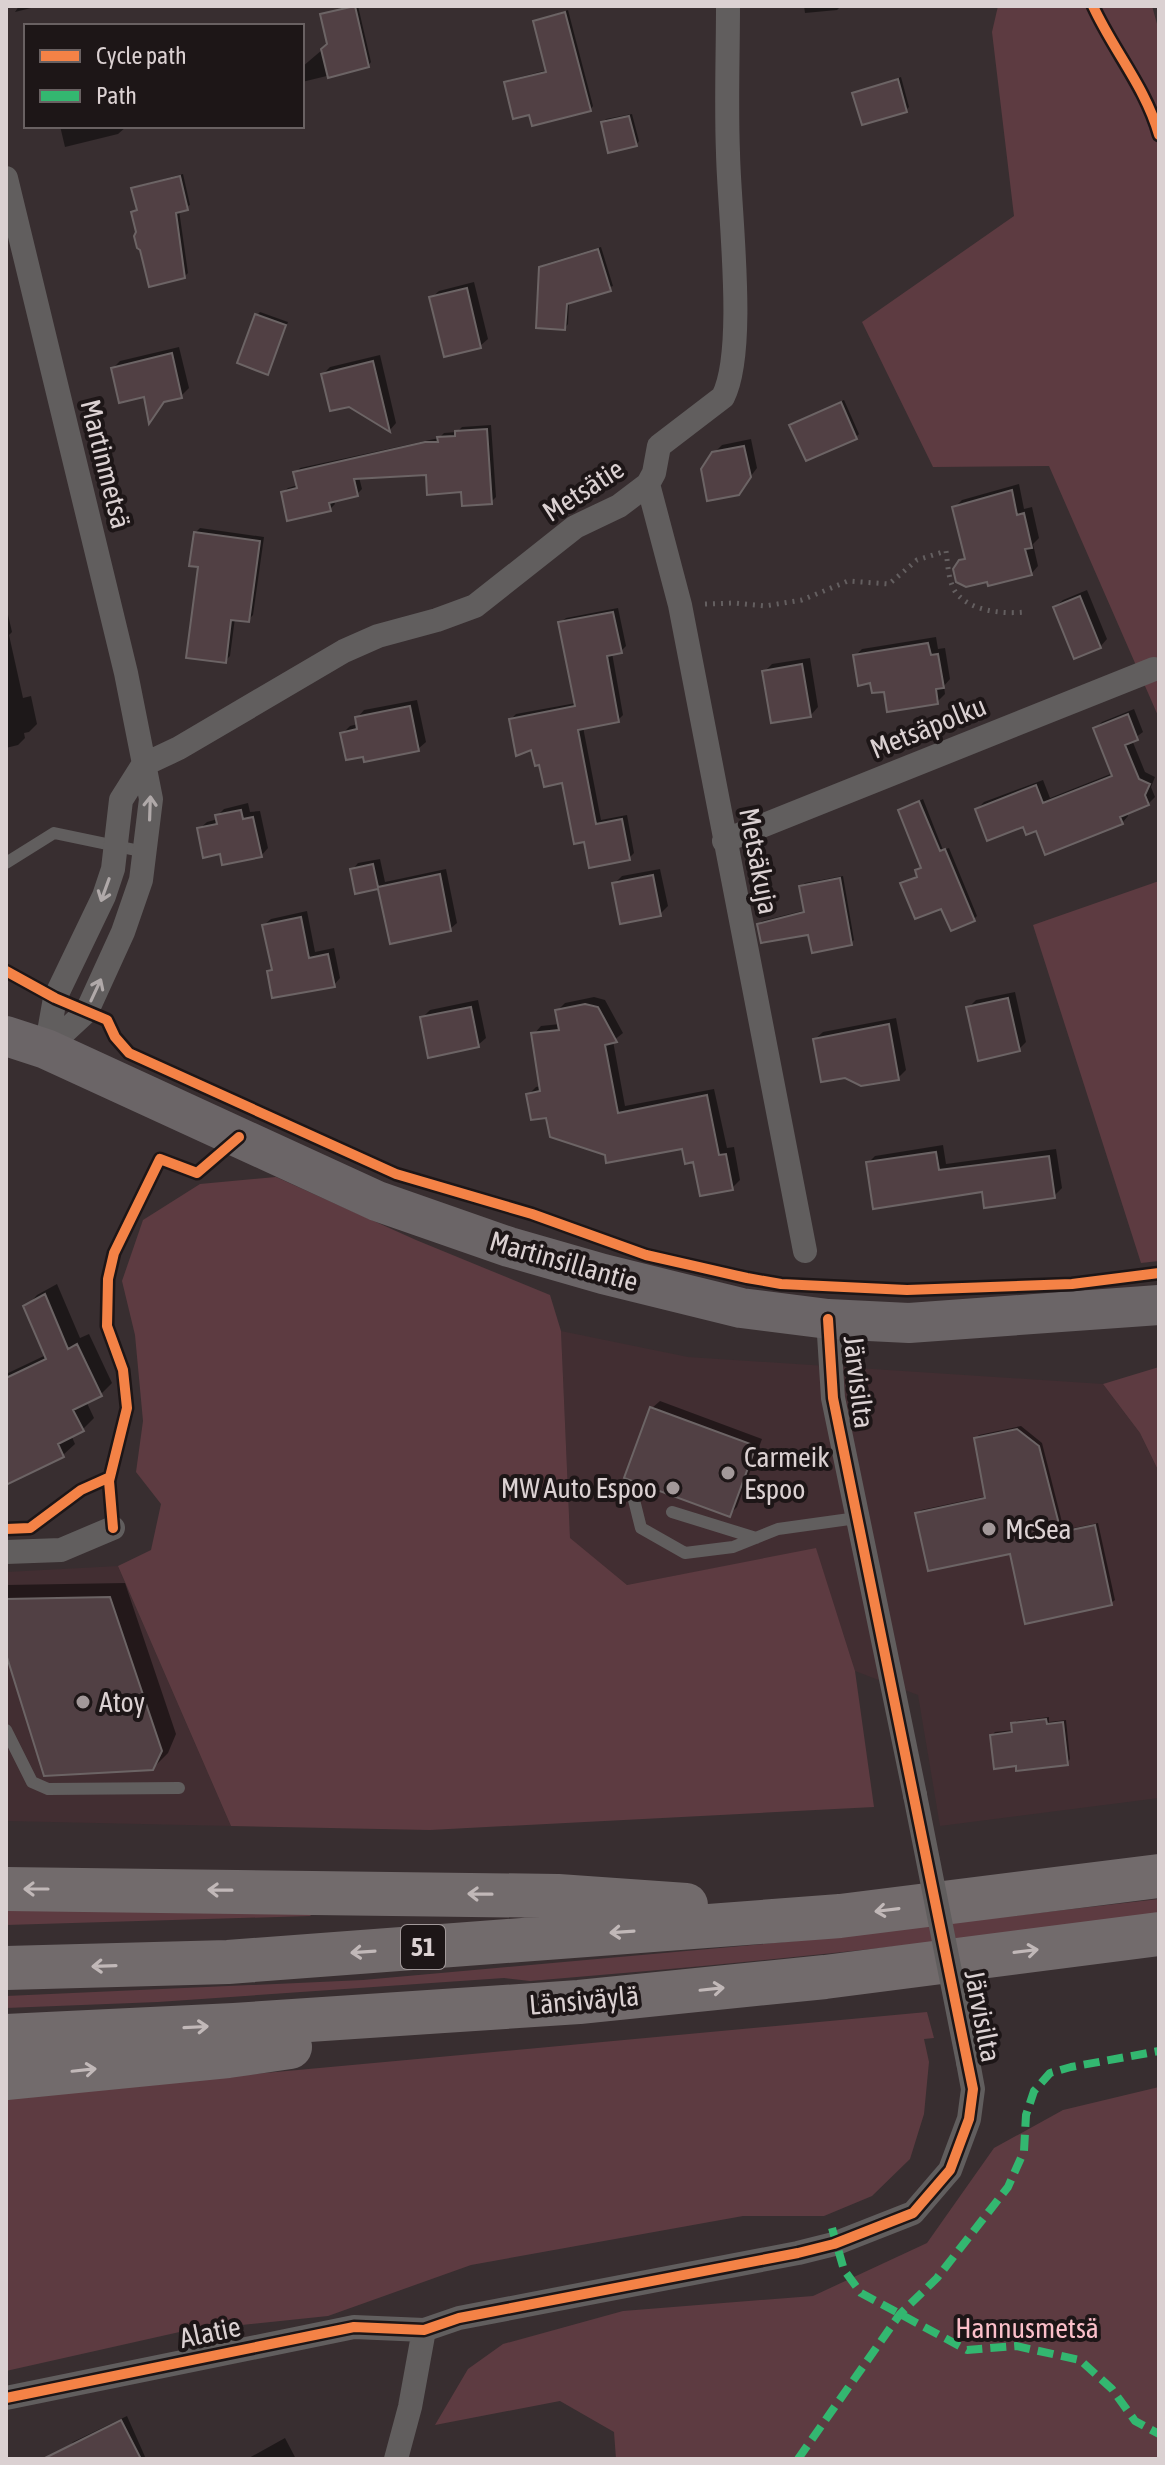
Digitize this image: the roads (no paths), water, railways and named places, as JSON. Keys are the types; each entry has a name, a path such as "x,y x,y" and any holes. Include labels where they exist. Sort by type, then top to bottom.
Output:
{"highway":[{"name":"51","path":"6,1968 228,1962 840,1916 1159,1876"},
{"path":"6,1889 558,1896 840,1916"},
{"name":"Länsiväylä","path":"6,2036 234,2025 579,2002 825,1977 1159,1934"},
{"path":"6,2078 228,2056 579,2002"}],"main road":[{"name":"Martinsillantie","path":"6,1036 46,1049 377,1201 509,1247 741,1308 828,1319 909,1323 1159,1305"}],"street":[{"name":"Metsätie","path":"143,765 179,748 344,651 378,636 475,606 575,527 619,506 648,484 654,473 659,446 723,397 729,386 735,312 727,150 728,6"},
{"name":"Martinmetsä","path":"6,178 126,673 151,799 141,880 123,932 87,1011 46,1049"},
{"name":"Metsäkuja","path":"648,484 680,605 805,1251"},
{"name":"Metsäpolku","path":"724,841 1154,669"},
{"path":"46,1049 55,998 104,896 113,869 121,800 143,765"},
{"name":"Järvisilta","path":"424,2330 459,2318 834,2244 913,2213 950,2170 969,2119 973,2089 833,1398 828,1319"},
{"path":"6,1552 61,1550 113,1528"},
{"name":"Alatie","path":"6,2398 354,2327 424,2330"},
{"path":"396,2459 410,2407 424,2330"}],"lane":[{"path":"6,863 54,833 145,852"},
{"path":"634,1500 641,1528 685,1553 733,1547 778,1529 857,1518"},
{"path":"672,1512 756,1538"},
{"path":"6,1730 32,1782 48,1789 179,1788"}],"place":[{"name":"Carmeik Espoo","path":"728,1473"},
{"name":"MW Auto Espoo","path":"673,1488"},
{"name":"McSea","path":"989,1529"},
{"name":"Atoy","path":"83,1702"}],"park label":[{"name":"Hannusmetsä","path":"1027,2328"}]}
